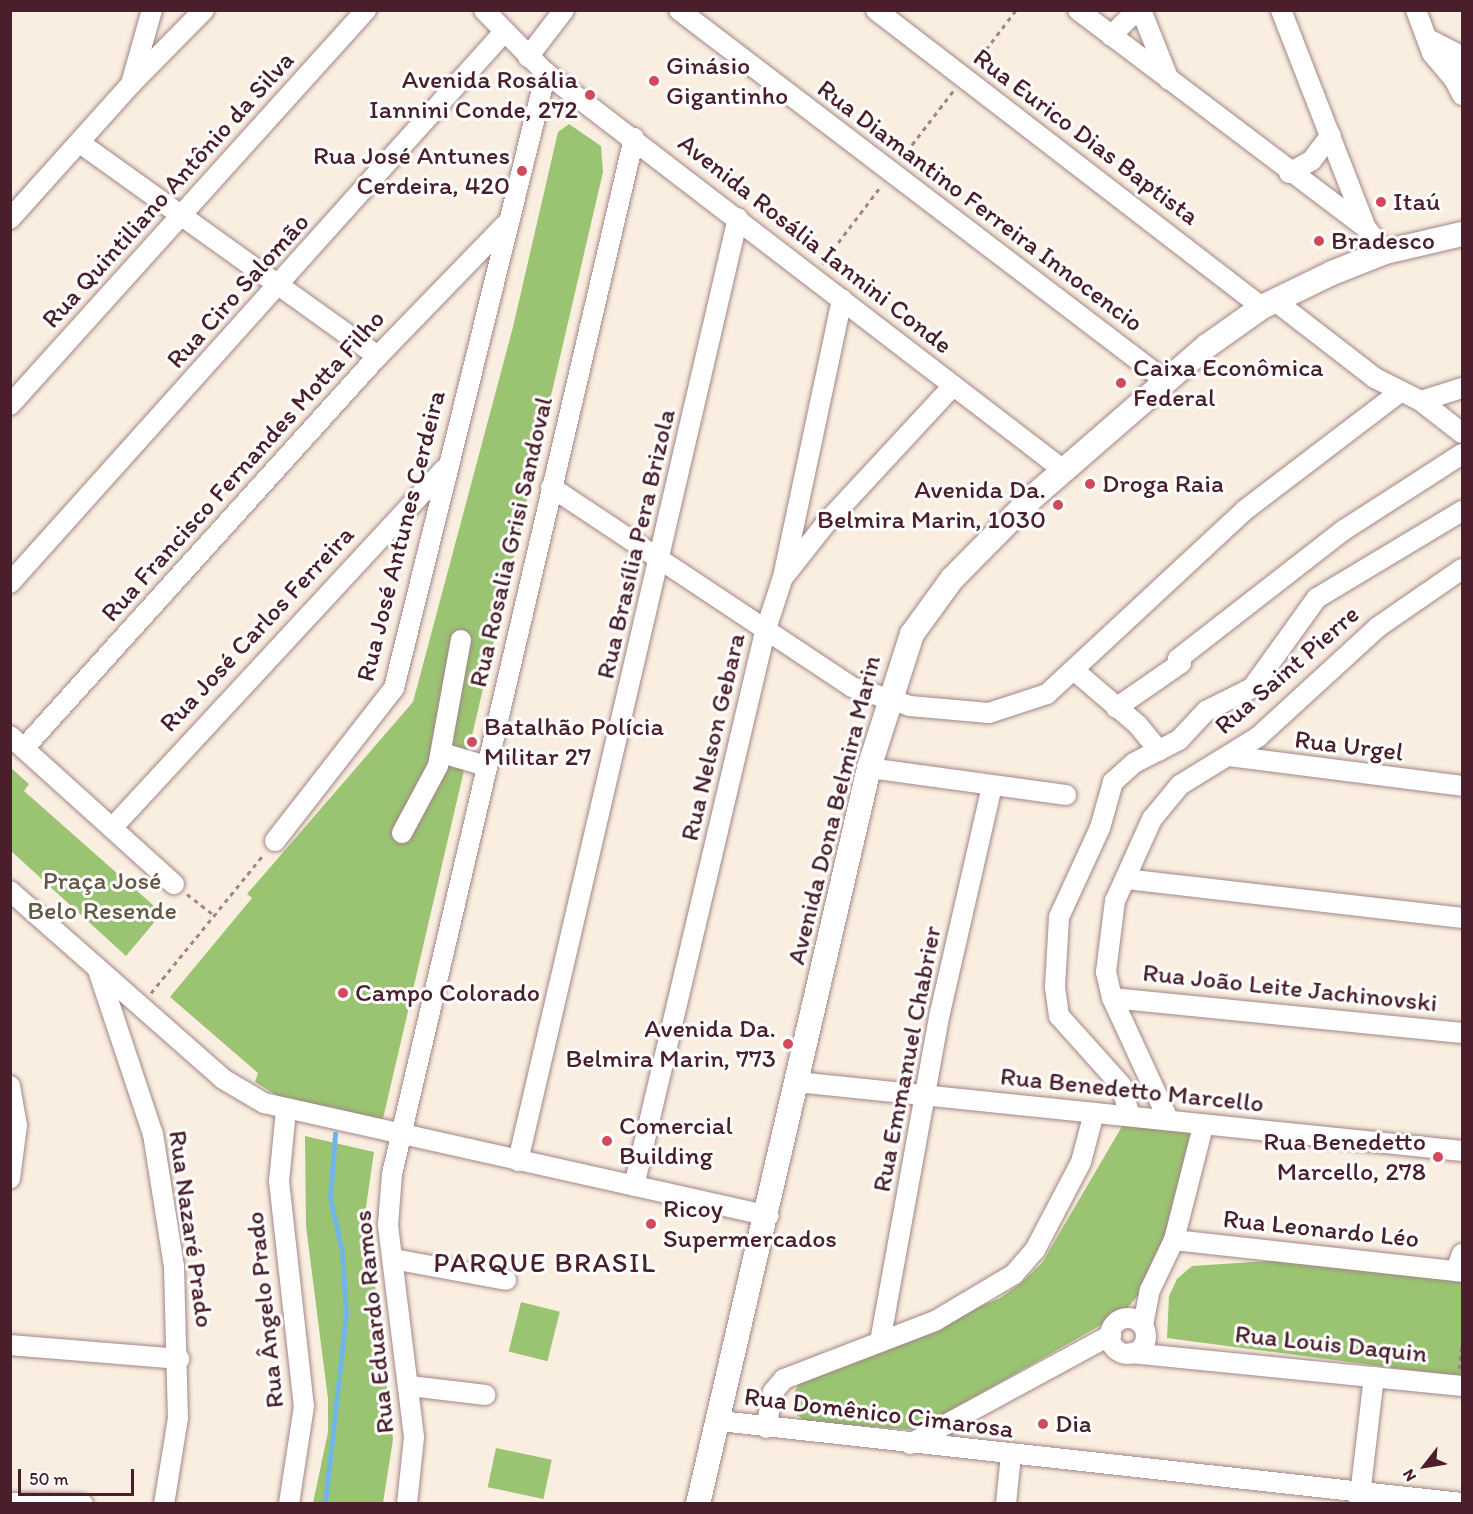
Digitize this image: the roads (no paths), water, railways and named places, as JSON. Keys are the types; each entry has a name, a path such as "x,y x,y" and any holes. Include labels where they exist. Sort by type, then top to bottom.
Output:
{"main road":[{"name":"Avenida Dona Belmira Marin","path":"698,1503 769,1216 797,1082 869,768 899,660 930,607 1062,469 1163,379 1268,304 1385,252 1462,234"}],"street":[{"path":"10,219 131,84 180,37 204,10"},
{"name":"Rua Quintiliano Antônio da Silva","path":"10,405 366,10"},
{"name":"Avenida Rosália Iannini Conde","path":"484,10 546,73 634,138 1062,469"},
{"path":"528,57 564,10"},
{"name":"Rua Diamantino Ferreira Innocencio","path":"679,10 1163,379"},
{"name":"Rua Eurico Dias Baptista","path":"876,10 1268,304 1400,392 1421,401 1462,432"},
{"path":"1078,10 1289,173 1366,228 1385,252"},
{"path":"1111,36 1139,10 1170,81"},
{"path":"1281,10 1366,228"},
{"path":"1416,10 1430,40 1432,52 1458,87"},
{"path":"150,17 162,37 180,37"},
{"path":"131,84 150,17"},
{"name":"Rua Ciro Salomão","path":"10,583 504,32"},
{"path":"1430,40 1462,58 1458,87"},
{"name":"Rua José Antunes Cerdeira","path":"275,841 394,687 445,469 546,73"},
{"path":"1289,173 1312,160 1331,135"},
{"name":"Rua Rosalia Grisi Sandoval","path":"399,1135 634,138"},
{"path":"80,143 183,212 378,356"},
{"name":"Rua Brasília Pera Brizola","path":"518,1161 661,557 738,218"},
{"name":"Rua Francisco Fernandes Motta Filho","path":"17,742 378,356 506,224"},
{"name":"Rua Nelson Gebara","path":"634,1186 765,632 783,577 842,299"},
{"path":"783,577 825,523 953,386"},
{"path":"1421,401 1462,388"},
{"path":"551,487 661,557 765,632 852,687 889,700 989,713 1038,699 1075,671 1245,510 1400,392"},
{"path":"1116,708 1181,663 1178,659 1344,530 1462,454"},
{"name":"Rua José Carlos Ferreira","path":"112,828 445,469"},
{"path":"1129,1113 1121,1085 1059,1016 1054,956 1065,900 1100,828 1113,782 1124,770 1179,740 1206,711 1252,688 1317,598 1462,511"},
{"path":"795,514 825,523"},
{"name":"Rua Saint Pierre","path":"1168,1119 1112,998 1108,934 1126,879 1162,801 1188,778 1229,756 1378,627 1462,569"},
{"path":"402,833 442,753 461,640"},
{"path":"1075,671 1159,751"},
{"path":"17,742 174,884"},
{"path":"442,753 486,766"},
{"name":"Rua Urgel","path":"1229,756 1462,786"},
{"path":"869,768 1066,795"},
{"name":"Rua Emmanuel Chabrier","path":"880,1342 950,967 992,786"},
{"path":"1126,879 1462,918"},
{"path":"10,891 223,1079 264,1103 286,1110 769,1216"},
{"name":"Rua Nazaré Prado","path":"98,970 158,1157 179,1359 178,1418 164,1503"},
{"name":"Rua João Leite Jachinovski","path":"1112,998 1462,1033"},
{"name":"Rua Benedetto Marcello","path":"797,1082 1094,1113 1129,1113 1203,1126 1462,1151"},
{"path":"10,1086 17,1125 10,1179"},
{"name":"Rua Ângelo Prado","path":"286,1110 279,1181 303,1406 290,1503"},
{"path":"766,1428 773,1392 781,1382 972,1304 1014,1274 1035,1250 1081,1162 1094,1113"},
{"path":"910,1444 1080,1354 1110,1335 1150,1290 1174,1240 1203,1126"},
{"name":"Rua Eduardo Ramos","path":"399,1135 388,1197 414,1437 407,1503"},
{"name":"Rua Leonardo Léo","path":"1174,1240 1460,1266"},
{"path":"393,1259 506,1280"},
{"path":"1110,1335 1127,1353 1145,1331 1150,1290"},
{"name":"Rua Louis Daquin","path":"1123,1318 1193,1356"},
{"path":"10,1345 179,1359"},
{"name":"Rua Louis Daquin","path":"1080,1354 1127,1353 1193,1356 1460,1386"},
{"path":"1360,1498 1374,1377"},
{"path":"410,1386 485,1395"},
{"name":"Rua Domênico Cimarosa","path":"720,1421 1360,1498 1462,1503"},
{"path":"1006,1503 1011,1455"},
{"path":"10,1503 83,1503"}],"waterway":[{"path":"325,1504 346,1313 342,1253 330,1198 335,1134"}],"place":[{"name":"Ginásio Gigantinho","path":"654,81"},
{"name":"Avenida Rosália Iannini Conde, 272","path":"590,95"},
{"name":"Rua José Antunes Cerdeira, 420","path":"522,171"},
{"name":"Itaú","path":"1381,202"},
{"name":"Bradesco","path":"1319,241"},
{"name":"Caixa Econômica Federal","path":"1121,383"},
{"name":"Droga Raia","path":"1090,484"},
{"name":"Avenida Da. Belmira Marin, 1030","path":"1058,505"},
{"name":"Batalhão Polícia Militar 27","path":"472,742"},
{"name":"Campo Colorado","path":"343,993"},
{"name":"Avenida Da. Belmira Marin, 773","path":"788,1044"},
{"name":"Comercial Building","path":"607,1141"},
{"name":"Rua Benedetto Marcello, 278","path":"1438,1157"},
{"name":"Ricoy Supermercados","path":"651,1224"},
{"name":"Dia","path":"1043,1424"}],"district":[{"name":"PARQUE BRASIL","path":"545,1262"}],"park label":[{"name":"Praça José Belo Resende","path":"102,896"}]}
